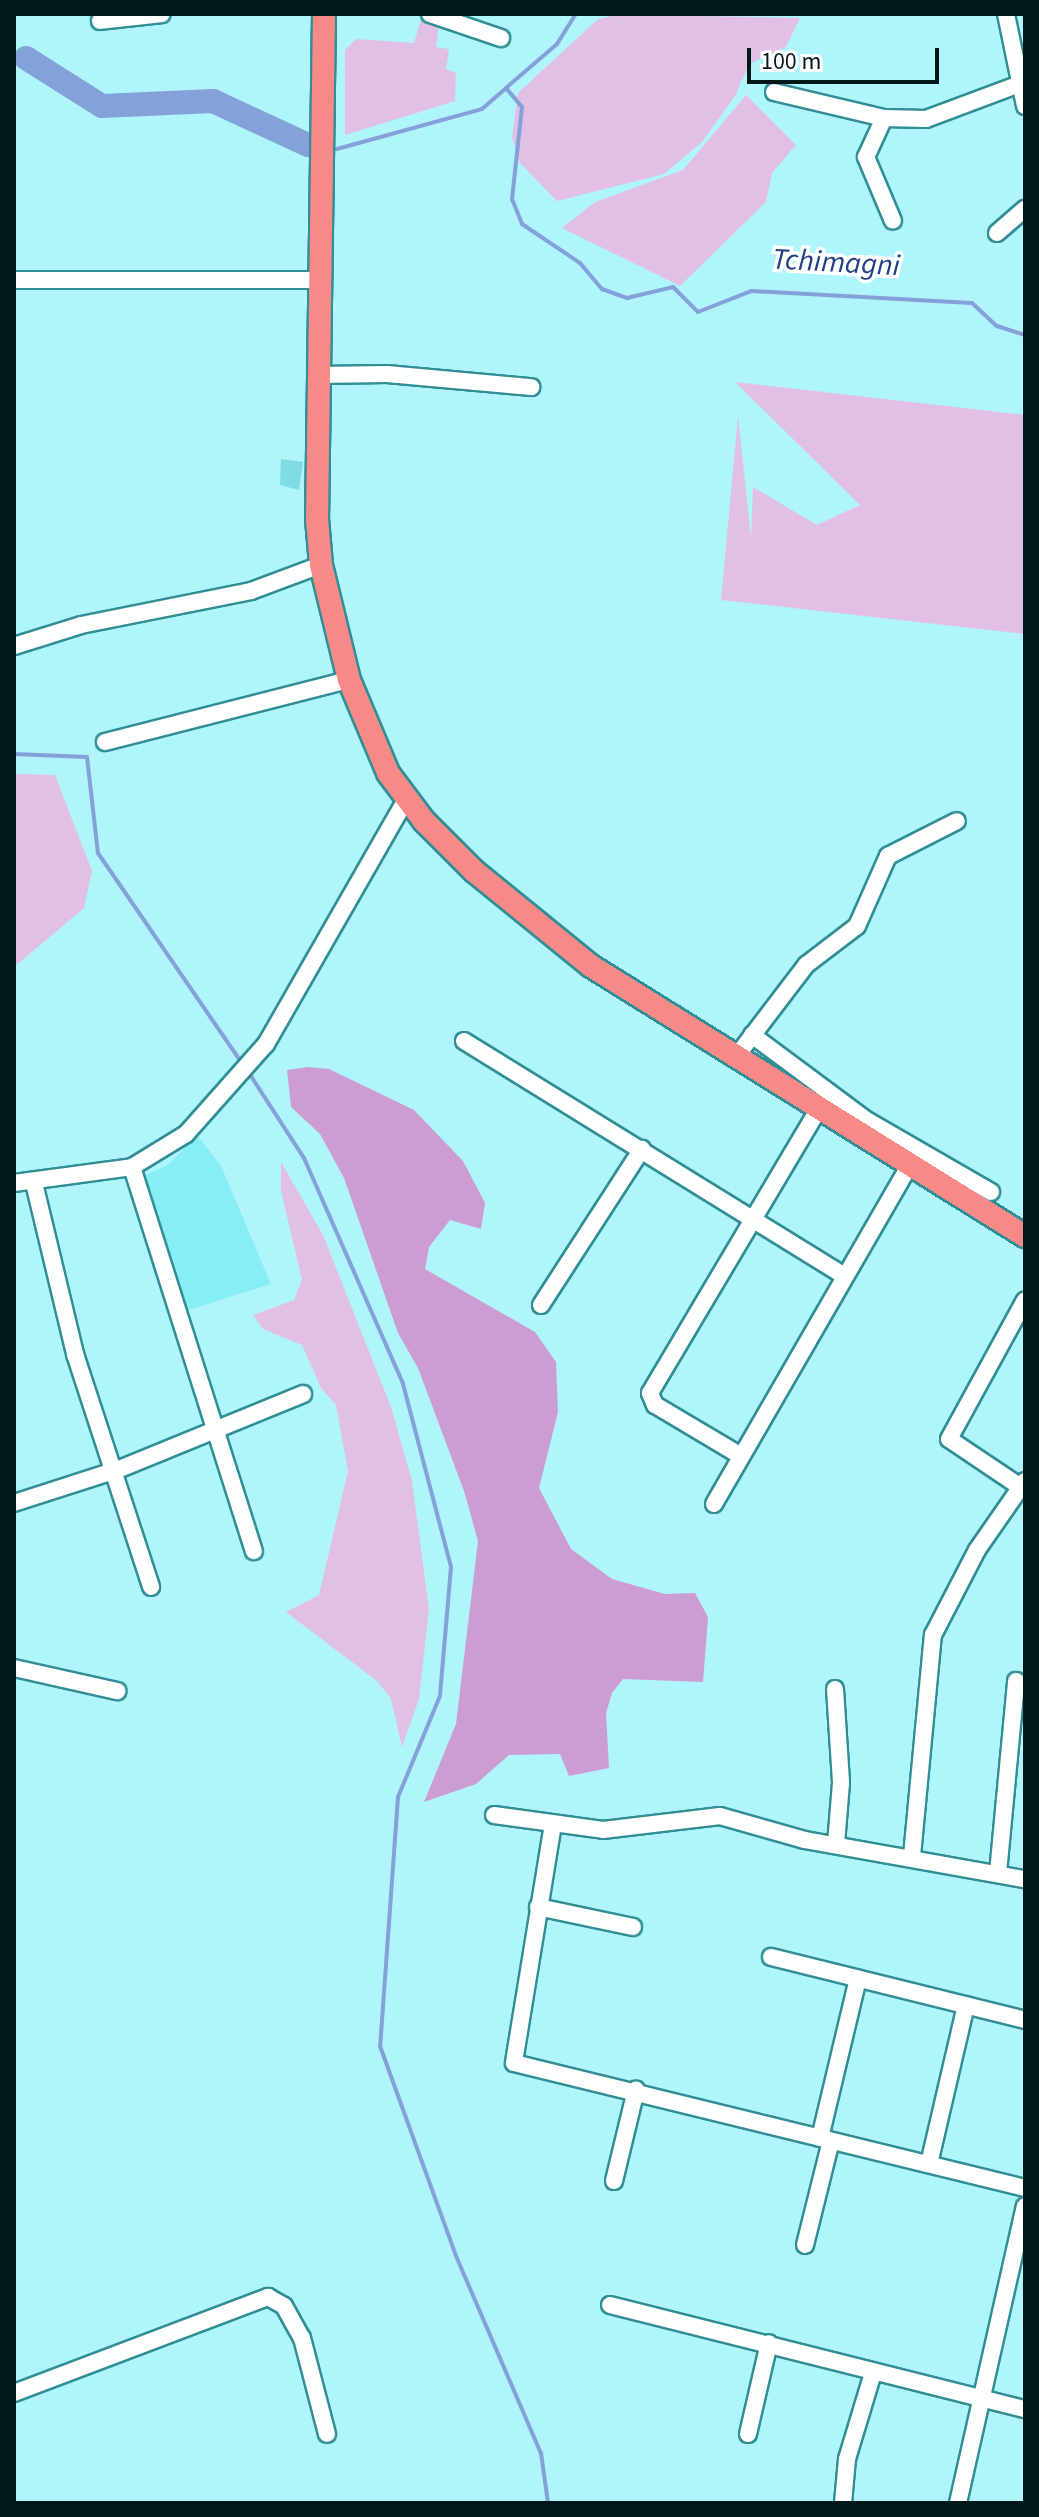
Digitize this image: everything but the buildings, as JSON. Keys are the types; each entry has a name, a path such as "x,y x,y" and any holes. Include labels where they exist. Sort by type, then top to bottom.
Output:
{"highway":[{"path":"324,14 318,375 321,565 349,680 375,749 406,800 535,925 736,1057 1025,1236"}],"street":[{"path":"100,21 162,14"},
{"path":"430,14 501,38"},
{"path":"1006,14 1023,82 1025,106"},
{"path":"774,92 884,118 939,117 1023,82"},
{"path":"884,118 866,157 893,221"},
{"path":"997,233 1025,209"},
{"path":"14,280 319,280"},
{"path":"318,375 531,387"},
{"path":"14,646 81,625 251,591 321,565"},
{"path":"105,742 349,680"},
{"path":"14,1183 34,1183 132,1167 186,1134 246,1074 406,800"},
{"path":"736,1057 806,965 857,926 888,856 957,821"},
{"path":"752,1035 868,1121 991,1192"},
{"path":"464,1041 844,1276"},
{"path":"741,1456 655,1405 650,1393 751,1216 819,1108"},
{"path":"541,1305 642,1149"},
{"path":"714,1504 910,1165"},
{"path":"132,1167 254,1551"},
{"path":"34,1183 75,1354 117,1470 151,1587"},
{"path":"912,1856 933,1635 1022,1483 949,1439 1025,1300"},
{"path":"14,1502 117,1470 303,1394"},
{"path":"14,1668 117,1691"},
{"path":"998,1873 1016,1681"},
{"path":"835,1689 841,1783 836,1844"},
{"path":"494,1815 603,1830 720,1816 836,1844 1025,1879"},
{"path":"553,1824 514,2063 636,2090 1025,2188"},
{"path":"538,1907 633,1927"},
{"path":"771,1957 1025,2020"},
{"path":"805,2245 858,1978"},
{"path":"929,2164 966,2005"},
{"path":"614,2181 636,2090"},
{"path":"958,2503 979,2401 1018,2273 1025,2206"},
{"path":"14,2393 268,2297 284,2306 302,2338 327,2434"},
{"path":"610,2305 769,2343 872,2376 1025,2409"},
{"path":"748,2434 769,2343"},
{"path":"843,2503 847,2459 872,2376"}],"shaded area":[{"path":"618,14 800,18 786,47 749,64 735,96 702,142 664,174 557,201 520,163 512,137 518,93 597,20"},
{"path":"421,19 439,25 436,47 449,49 446,69 456,73 455,101 345,135 345,50 356,39 414,43"},
{"path":"746,95 796,145 772,173 766,202 680,286 562,228 595,202 683,170"},
{"path":"735,382 1025,415 1025,634 721,600 738,416 751,537 753,487 817,525 860,505"},
{"path":"14,774 55,775 92,871 84,908 14,967"},
{"path":"308,1067 329,1069 414,1110 463,1161 485,1203 481,1229 450,1220 429,1247 425,1269 535,1332 556,1362 558,1412 539,1488 571,1549 612,1579 665,1594 695,1593 708,1617 703,1682 623,1679 612,1693 606,1713 609,1768 569,1776 560,1754 509,1755 476,1784 424,1802 456,1724 478,1541 464,1491 418,1368 398,1333 344,1178 320,1134 291,1107 287,1070"},
{"path":"197,1135 221,1166 271,1284 179,1313 135,1180 168,1165"},
{"path":"281,1162 323,1235 391,1407 412,1481 429,1609 419,1699 402,1747 391,1699 377,1681 286,1612 319,1595 348,1471 336,1405 321,1388 302,1345 263,1329 253,1315 294,1300 302,1280 281,1191"}],"waterway":[{"path":"507,87 557,44 576,14"},
{"name":"Tchimagni","path":"26,58 102,106 213,101 308,145"},
{"name":"Tchimagni","path":"337,149 482,109 506,88 522,107 512,199 522,224 580,263 602,289 627,298 673,287 698,312 751,291 972,303 997,326 1025,335"},
{"path":"14,754 87,757 98,853 242,1063"},
{"path":"247,1070 304,1158 403,1384 451,1567 440,1696 398,1797 380,2046 456,2256 541,2453 548,2503"}]}
